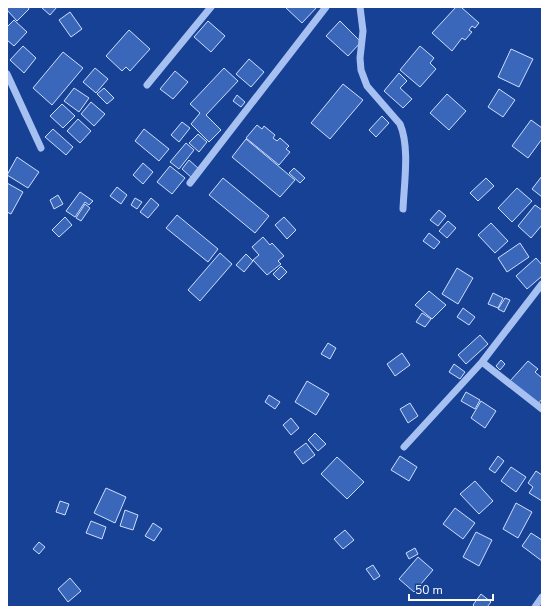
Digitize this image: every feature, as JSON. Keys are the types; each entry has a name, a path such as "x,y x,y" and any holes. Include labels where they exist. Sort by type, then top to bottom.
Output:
{"street":[{"path":"147,86 210,7"},
{"path":"190,183 326,7"},
{"path":"360,7 363,31 360,70 367,86 400,124 403,132 405,175 403,209"},
{"path":"7,74 41,148"},
{"path":"404,447 482,362 542,284"},
{"path":"482,362 542,409"},
{"path":"535,607 542,597"}],"building":[{"path":"7,7 28,7 29,9 17,21 7,10"},
{"path":"41,7 57,7 50,15"},
{"path":"285,7 317,7 302,23"},
{"path":"456,7 461,7 479,23 475,28 472,26 469,30 472,32 465,40 462,38 452,51 432,33"},
{"path":"70,12 82,29 71,37 59,20"},
{"path":"14,20 27,32 14,46 7,40 7,27"},
{"path":"208,21 225,36 211,52 194,37"},
{"path":"340,21 361,42 348,56 326,36"},
{"path":"129,30 150,49 130,71 126,67 122,71 106,56"},
{"path":"23,46 36,58 24,73 10,60"},
{"path":"420,46 434,58 430,63 436,69 420,87 400,70"},
{"path":"511,49 533,59 519,87 498,77"},
{"path":"63,52 83,68 52,105 33,88"},
{"path":"249,59 264,72 251,87 236,74"},
{"path":"95,68 108,79 96,93 83,82"},
{"path":"224,68 238,81 206,115 221,130 209,142 191,124 200,113 190,104"},
{"path":"175,71 188,82 173,99 160,89"},
{"path":"399,73 407,81 400,88 412,99 403,108 384,91"},
{"path":"343,84 363,100 330,139 311,123"},
{"path":"74,88 89,98 79,112 64,101"},
{"path":"104,88 114,98 107,104 97,94"},
{"path":"499,89 515,100 503,117 488,107"},
{"path":"447,94 466,111 449,130 430,113"},
{"path":"237,95 245,102 241,107 233,101"},
{"path":"91,102 105,114 94,126 81,114"},
{"path":"62,104 75,116 63,128 50,116"},
{"path":"382,116 389,123 376,137 369,130"},
{"path":"78,119 91,131 80,143 67,131"},
{"path":"531,120 542,128 542,139 528,158 512,146"},
{"path":"182,122 190,128 179,142 171,135"},
{"path":"257,125 262,129 264,126 275,135 273,138 277,141 280,138 289,146 286,149 290,152 279,165 246,138"},
{"path":"53,129 73,147 66,155 45,137"},
{"path":"144,129 169,149 159,161 135,141"},
{"path":"198,134 207,142 199,152 189,143"},
{"path":"246,139 295,180 280,197 232,157"},
{"path":"186,143 194,150 179,169 170,162"},
{"path":"17,157 39,172 28,188 7,175"},
{"path":"189,160 199,169 192,178 182,169"},
{"path":"143,163 153,172 143,184 133,175"},
{"path":"170,166 185,178 172,194 157,182"},
{"path":"294,168 305,178 300,183 289,173"},
{"path":"542,176 542,197 532,189"},
{"path":"223,178 269,216 255,233 209,195"},
{"path":"486,178 494,186 478,201 470,193"},
{"path":"7,183 23,192 11,214 7,212"},
{"path":"117,187 127,195 121,204 110,196"},
{"path":"517,188 532,201 512,222 498,208"},
{"path":"80,192 93,201 89,205 85,202 75,217 66,211"},
{"path":"58,195 63,204 54,209 50,200"},
{"path":"135,198 142,202 137,209 131,205"},
{"path":"151,198 159,205 148,218 140,212"},
{"path":"85,204 90,208 81,221 76,218"},
{"path":"535,205 542,210 542,225 531,238 518,226"},
{"path":"439,210 446,216 438,226 430,220"},
{"path":"177,215 218,249 208,262 166,228"},
{"path":"65,217 72,225 59,237 52,230"},
{"path":"284,217 296,230 287,239 275,225"},
{"path":"448,221 456,228 447,238 439,231"},
{"path":"491,223 508,241 495,253 478,235"},
{"path":"429,233 440,242 434,249 423,241"},
{"path":"263,237 270,245 272,243 284,256 278,261 281,264 267,275 253,260 259,255 252,247"},
{"path":"520,243 529,257 507,272 498,258"},
{"path":"220,253 232,264 200,301 188,290"},
{"path":"246,254 253,261 244,272 236,265"},
{"path":"536,258 542,265 542,276 527,289 516,276"},
{"path":"281,266 287,272 279,280 273,274"},
{"path":"457,268 473,278 458,304 442,294"},
{"path":"429,291 446,305 432,319 415,305"},
{"path":"493,293 503,298 498,308 488,304"},
{"path":"505,298 510,300 504,312 498,309"},
{"path":"463,308 475,317 469,325 457,317"},
{"path":"422,313 431,319 425,327 416,322"},
{"path":"480,335 488,344 466,364 458,355"},
{"path":"328,343 336,348 330,359 321,354"},
{"path":"402,353 410,365 395,376 387,364"},
{"path":"501,360 505,364 500,370 496,366"},
{"path":"528,361 538,369 535,372 542,378 542,399 538,404 510,381"},
{"path":"454,364 465,372 460,379 449,372"},
{"path":"307,381 329,394 316,415 295,402"},
{"path":"466,392 480,400 475,409 461,401"},
{"path":"269,395 280,402 275,409 265,402"},
{"path":"481,401 496,411 485,428 471,418"},
{"path":"410,403 418,416 408,423 400,409"},
{"path":"291,418 299,428 291,435 283,425"},
{"path":"315,433 326,444 318,451 308,440"},
{"path":"306,443 315,455 303,464 294,452"},
{"path":"400,456 417,467 409,481 391,470"},
{"path":"498,456 504,461 495,473 489,469"},
{"path":"337,457 364,482 347,499 321,474"},
{"path":"511,467 526,477 516,492 501,481"},
{"path":"536,471 542,475 542,501 529,493 533,487 528,483"},
{"path":"475,481 493,501 479,514 460,494"},
{"path":"106,488 126,497 115,523 94,513"},
{"path":"60,501 69,504 65,515 56,512"},
{"path":"516,503 532,512 518,538 503,529"},
{"path":"455,508 475,523 463,539 443,524"},
{"path":"125,510 138,515 133,530 120,526"},
{"path":"91,521 106,527 102,539 86,533"},
{"path":"153,523 162,529 154,541 145,536"},
{"path":"345,530 354,540 343,549 334,539"},
{"path":"476,532 492,540 479,566 463,557"},
{"path":"531,533 542,540 542,561 522,546"},
{"path":"39,542 45,547 39,554 33,549"},
{"path":"415,548 418,554 409,559 406,553"},
{"path":"418,557 433,570 414,592 399,579"},
{"path":"373,565 380,576 374,580 366,569"},
{"path":"70,578 81,591 68,602 58,589"},
{"path":"481,594 491,602 487,607 475,607 473,605"}]}
